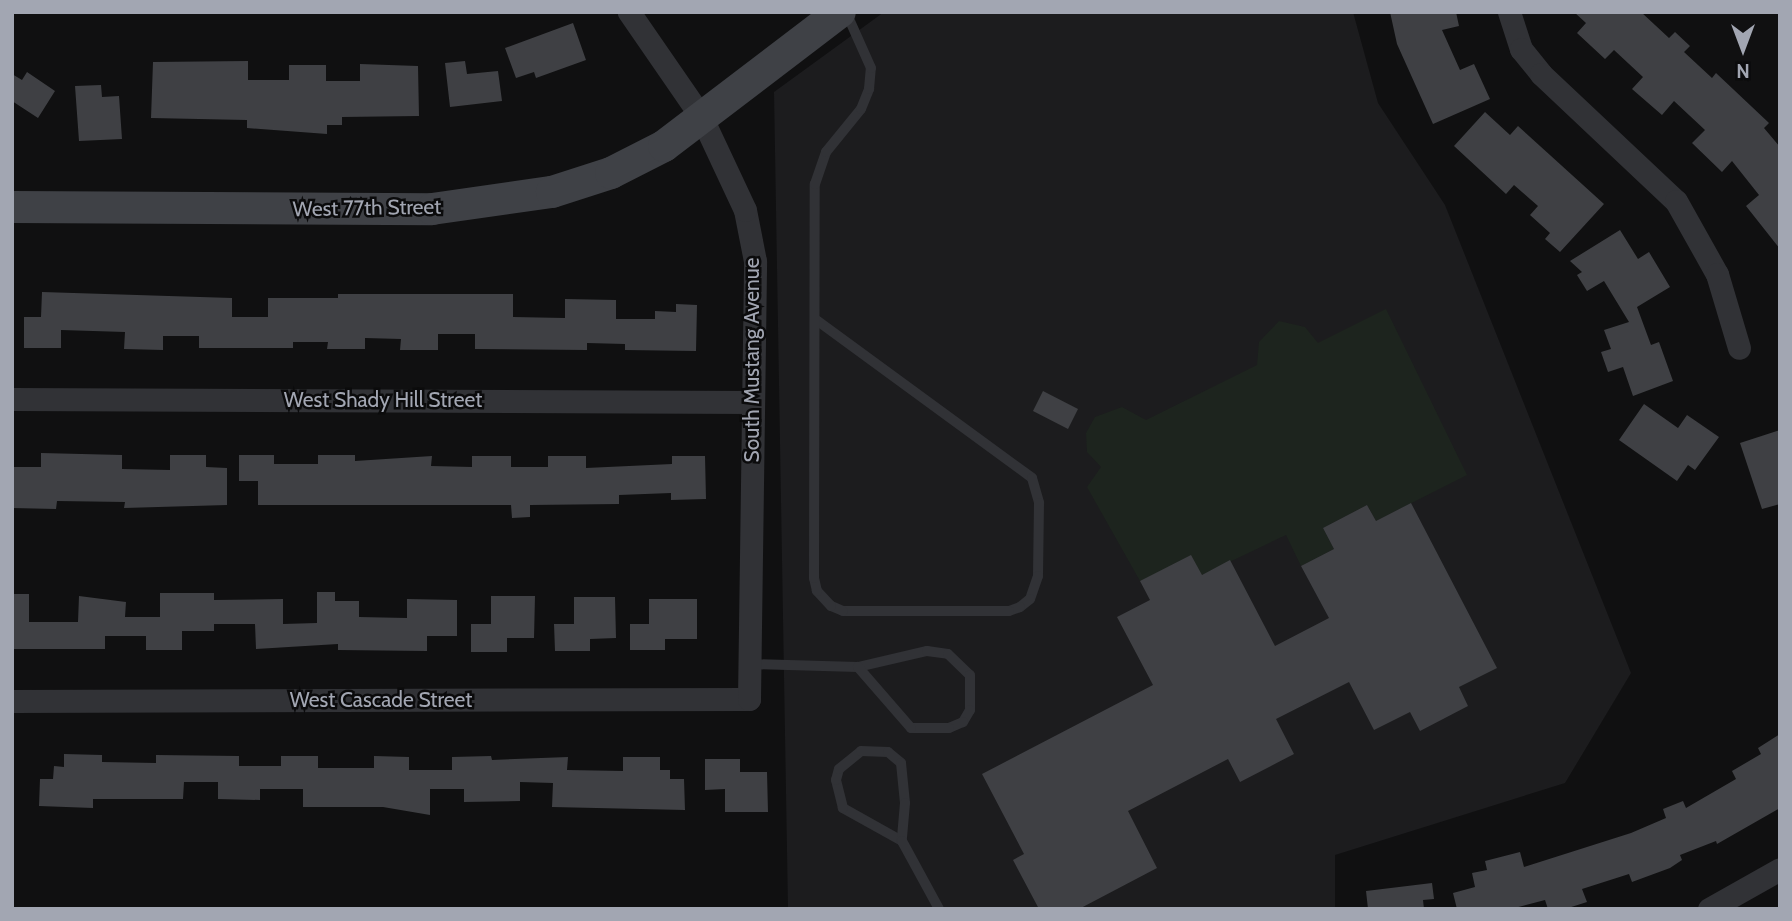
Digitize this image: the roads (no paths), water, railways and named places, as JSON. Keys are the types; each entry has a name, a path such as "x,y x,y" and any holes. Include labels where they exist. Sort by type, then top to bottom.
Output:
{"street":[{"name":"South Mustang Avenue","path":"629,12 702,118 745,210 755,261 749,699"},
{"name":"West 77th Street","path":"12,207 432,209 552,192 611,173 664,146 840,12"},
{"path":"1509,12 1521,50 1541,74 1676,201 1717,274 1739,348"},
{"name":"West Shady Hill Street","path":"12,399 754,401"},
{"name":"West Cascade Street","path":"12,701 749,699"},
{"path":"1710,909 1780,869"}],"lane":[{"path":"815,319 1032,478 1039,503 1038,576 1030,599 1020,607 1009,611 843,611 831,606 817,591 815,319 817,167 861,109 869,89 871,68 846,12"},
{"path":"749,664 858,667 927,651 948,654 970,676 970,710 963,722 949,728 911,727 858,667"},
{"path":"902,841 905,803 901,763 888,752 861,751 839,769 837,788 843,808 902,841 939,909"}]}
